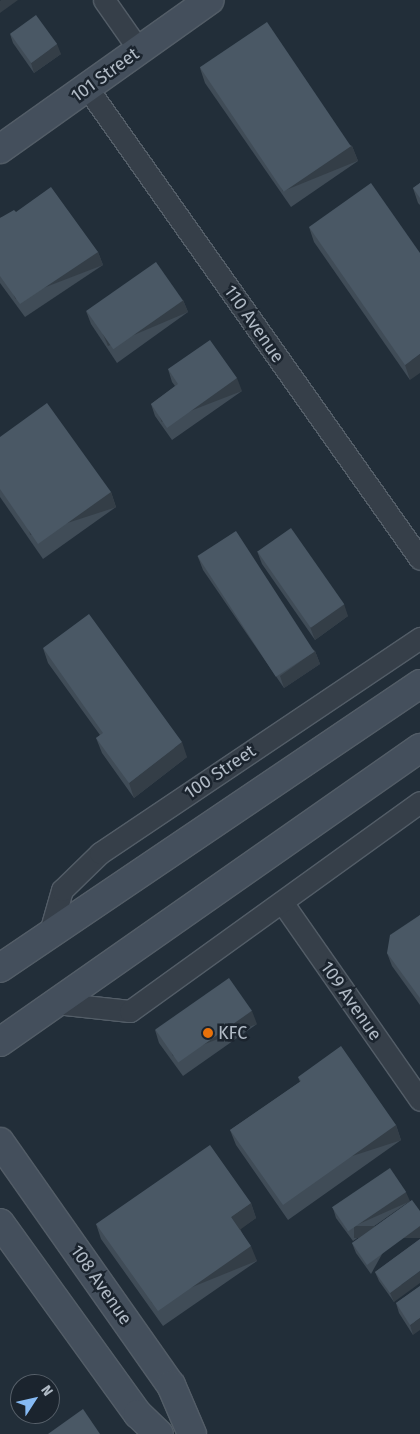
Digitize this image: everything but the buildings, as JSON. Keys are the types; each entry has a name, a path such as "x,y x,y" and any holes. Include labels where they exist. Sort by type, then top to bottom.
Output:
{"main road":[{"name":"101 Street","path":"0,149 88,89 210,0"},
{"path":"0,968 50,932 420,684"},
{"path":"0,1042 420,748"},
{"name":"108 Avenue","path":"0,1142 171,1385 192,1434"},
{"path":"0,1223 138,1414 159,1434"}],"street":[{"path":"104,0 139,50"},
{"name":"110 Avenue","path":"88,89 420,559"},
{"name":"100 Street","path":"50,932 62,890 100,852 420,638"},
{"path":"56,1003 130,1012 420,802"},
{"name":"109 Avenue","path":"282,902 420,1100"}],"place":[{"name":"KFC","path":"208,1033"}]}
